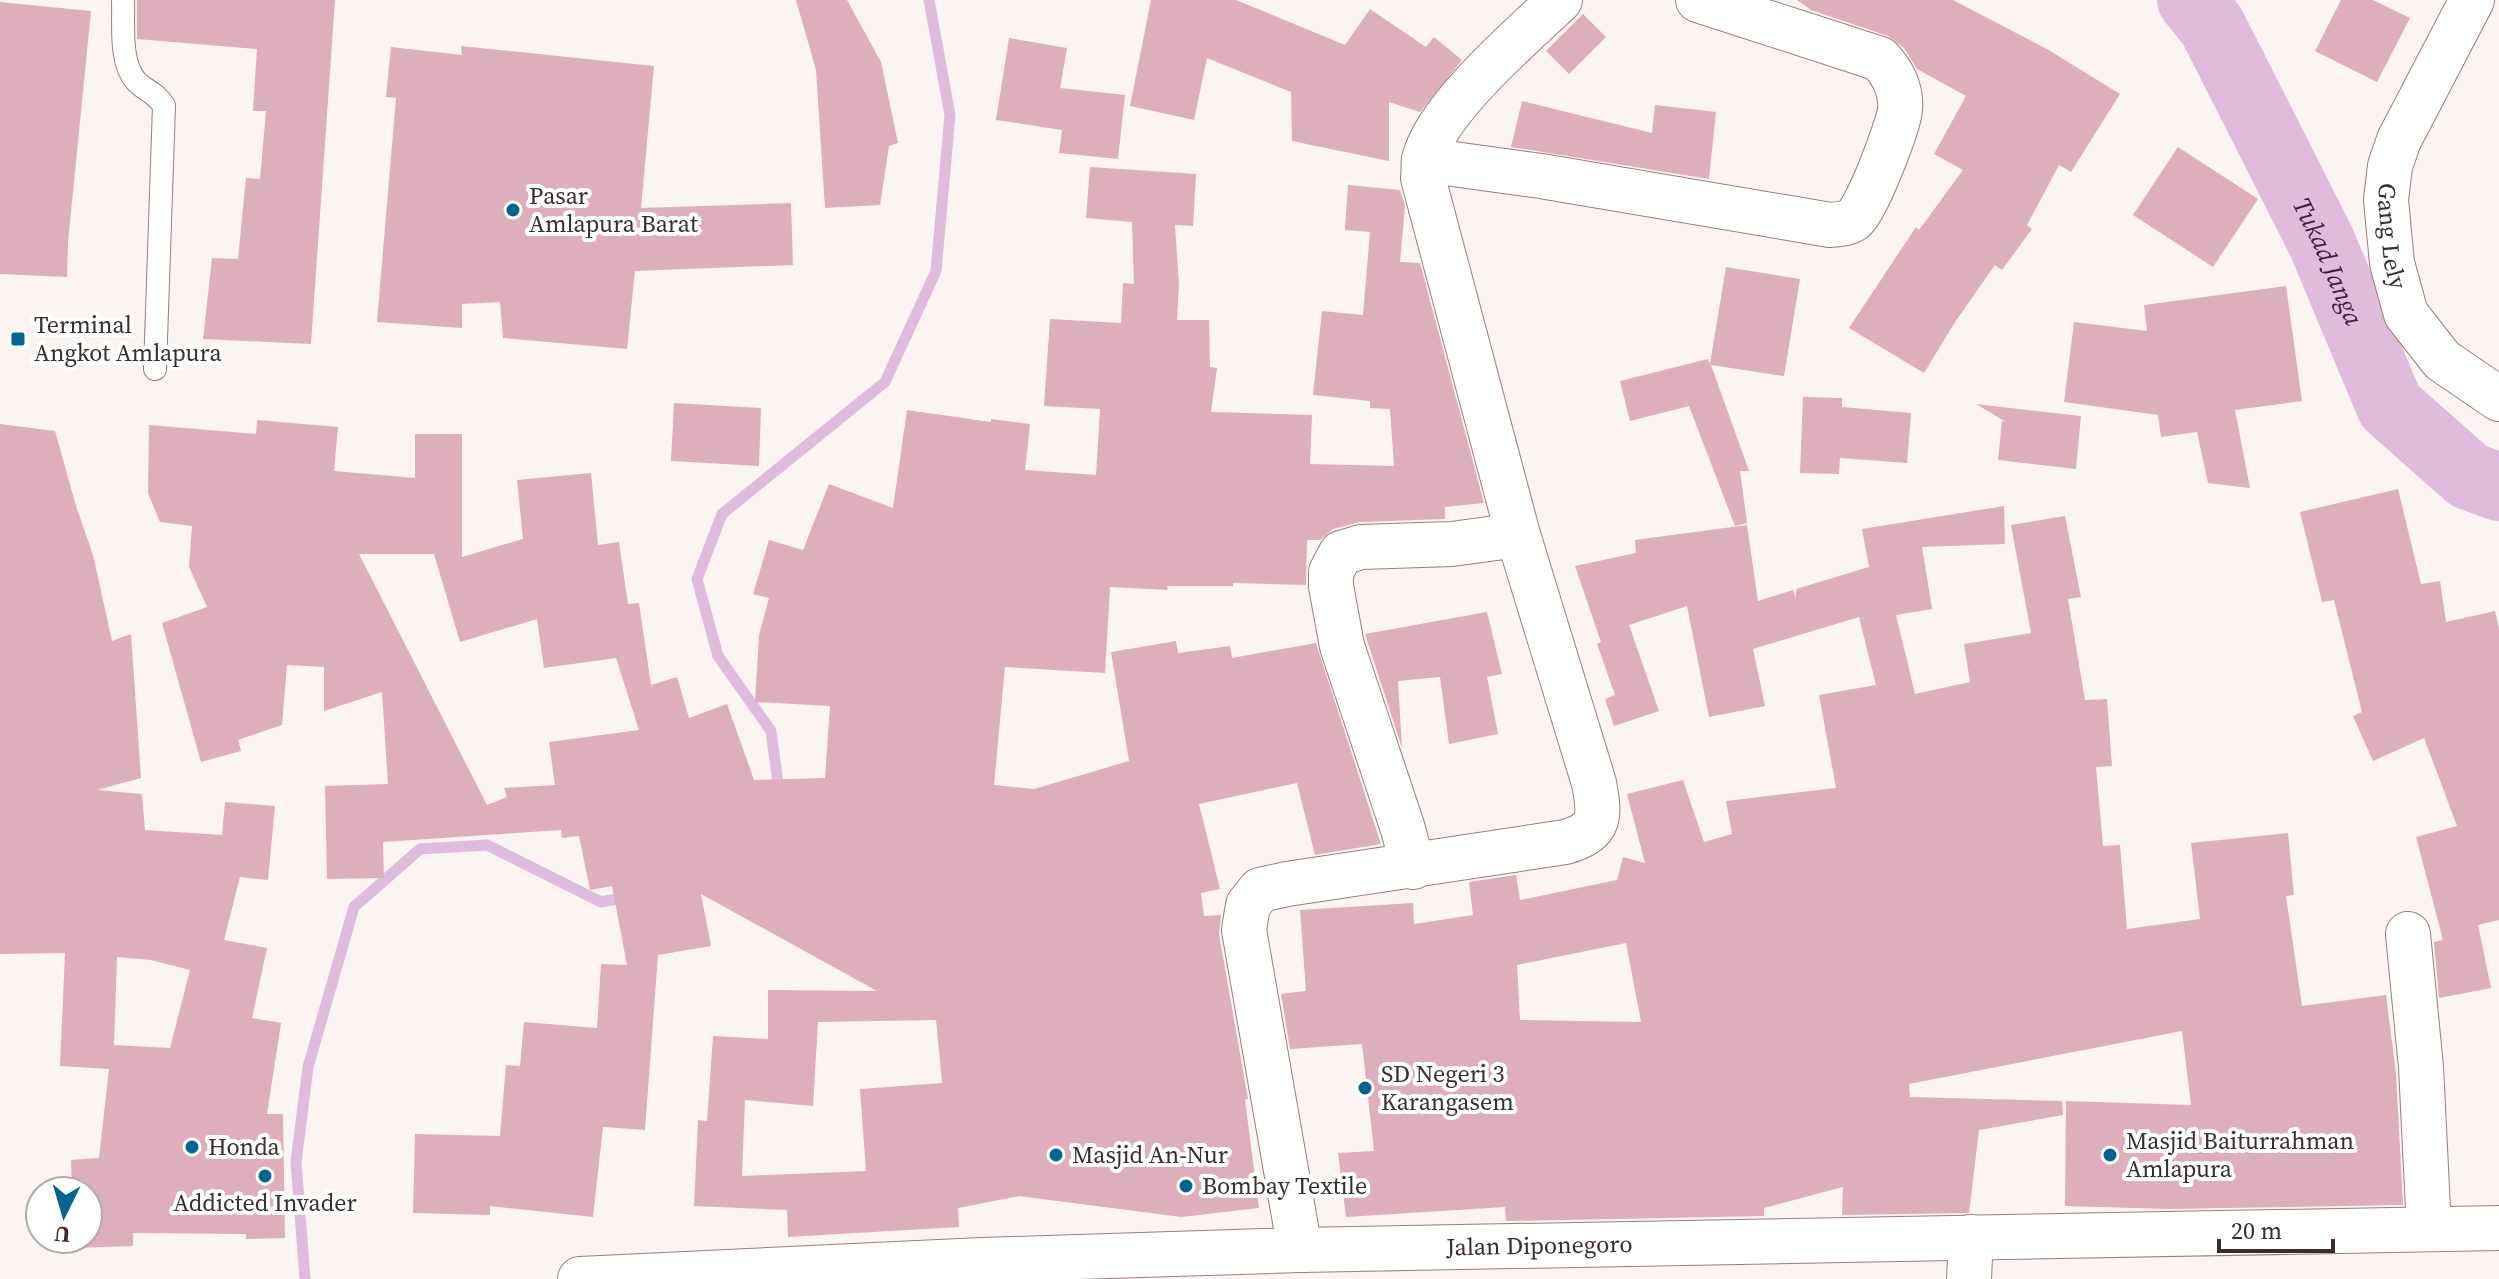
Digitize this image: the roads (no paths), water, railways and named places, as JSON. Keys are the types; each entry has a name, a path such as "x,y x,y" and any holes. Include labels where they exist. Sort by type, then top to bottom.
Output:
{"street":[{"path":"1300,1250 1248,963 1245,914 1248,905 1260,890 1574,840 1592,830 1597,820 1594,783 1518,535 1423,178 1424,160 1432,140 1464,96 1560,0"},
{"path":"1424,160 1830,225 1854,220 1862,211 1900,109 1894,73 1880,59 1698,0"},
{"name":"Gang Lely","path":"2472,0 2399,140 2390,166 2386,200 2392,263 2406,314 2442,360 2499,399"},
{"path":"1413,867 1342,646 1331,572 1341,553 1361,547 1452,544 1518,535"},
{"path":"2408,934 2421,1067 2429,1229"},
{"name":"Jalan Diponegoro","path":"580,1279 982,1260 1300,1250 1970,1258 2429,1229 2499,1228"}],"lane":[{"path":"123,0 126,58 135,80 157,94 164,106 155,369"}],"waterway":[{"path":"779,791 771,731 718,656 697,579 722,514 885,382 936,271 950,115 929,0"},
{"name":"Tukad Janga","path":"2191,0 2212,26 2321,241 2390,406 2469,476 2499,487"},
{"path":"305,1279 296,1162 308,1067 354,907 420,849 487,845 601,902 626,897"}],"place":[{"name":"Pasar Amlapura Barat","path":"513,210"},
{"name":"Terminal Angkot Amlapura","path":"18,339"},
{"name":"SD Negeri 3 Karangasem","path":"1365,1088"},
{"name":"Honda","path":"192,1147"},
{"name":"Masjid An-Nur","path":"1056,1155"},
{"name":"Masjid Baiturrahman Amlapura","path":"2110,1155"},
{"name":"Addicted Invader","path":"265,1176"},
{"name":"Bombay Textile","path":"1186,1186"}]}
